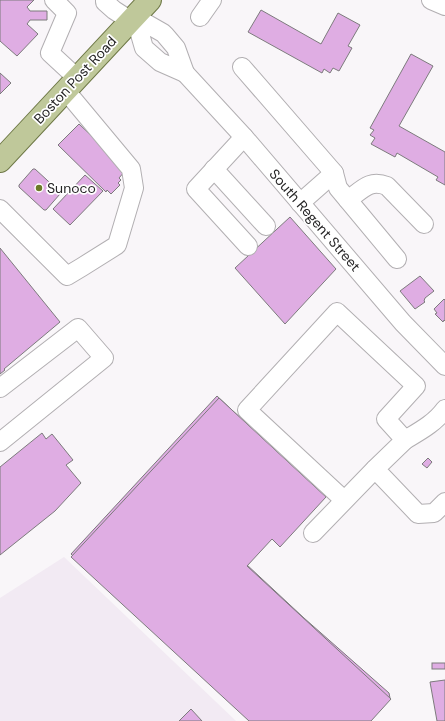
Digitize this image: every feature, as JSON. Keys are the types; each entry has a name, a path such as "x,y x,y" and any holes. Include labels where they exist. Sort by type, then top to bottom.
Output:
{"main road":[{"name":"Boston Post Road","path":"0,161 150,0"}],"street":[{"path":"0,209 67,276 117,245 134,188 131,169 50,53 68,13 54,0"},
{"path":"105,0 105,2 114,10 133,19"},
{"path":"200,17 212,0"},
{"path":"431,0 445,6"},
{"name":"South Regent Street","path":"133,19 144,48 160,62 185,73"},
{"name":"South Regent Street","path":"133,19 165,34 176,48 185,73 244,137 403,322 445,366"},
{"path":"242,67 334,173 338,188 397,258"},
{"path":"244,137 196,189 248,246"},
{"path":"214,169 266,226"},
{"path":"300,203 334,173"},
{"path":"348,200 369,185 379,183 387,186 424,224"},
{"path":"344,500 247,410 337,312 416,386 386,419 405,440"},
{"path":"0,388 78,328 109,354 0,442"},
{"path":"313,533 405,440 429,425 440,416 445,409"},
{"path":"375,469 418,514 434,513 445,502"}],"shaded area":[{"path":"64,557 236,721 0,721 0,598"}],"building":[{"path":"0,0 34,0 27,7 30,11 47,11 47,20 30,20 27,24 38,34 17,56 0,41"},
{"path":"261,10 321,44 338,13 360,25 348,46 352,48 339,71 333,68 330,73 324,69 322,73 248,32"},
{"path":"411,54 433,66 399,126 445,152 445,185 436,180 438,177 397,153 395,157 371,144 375,138 370,135 374,130 370,128"},
{"path":"0,73 11,83 0,94"},
{"path":"79,124 125,171 119,178 121,180 118,183 120,185 111,194 107,190 106,192 58,145"},
{"path":"33,169 35,169 60,192 60,194 46,210 44,210 19,187 19,185"},
{"path":"85,175 103,191 70,225 53,209"},
{"path":"290,217 336,269 285,324 235,268"},
{"path":"0,248 60,322 0,374"},
{"path":"420,276 434,291 425,298 425,302 415,309 400,291"},
{"path":"444,299 445,321 444,320 443,322 435,314 437,313 434,309"},
{"path":"217,396 324,496 279,545 271,537 246,564 304,618 389,693 390,698 369,721 251,721 71,554"},
{"path":"219,398 326,497 280,547 272,539 247,566 391,699 371,721 249,721 71,557"},
{"path":"42,433 46,439 52,434 73,460 66,465 81,483 55,511 0,555 0,467"},
{"path":"428,458 432,462 427,468 422,464"},
{"path":"432,663 445,663 445,669 432,669"},
{"path":"445,680 445,721 437,721 430,682"},
{"path":"191,709 202,721 179,721"}],"place":[{"name":"Sunoco","path":"39,188"}]}
